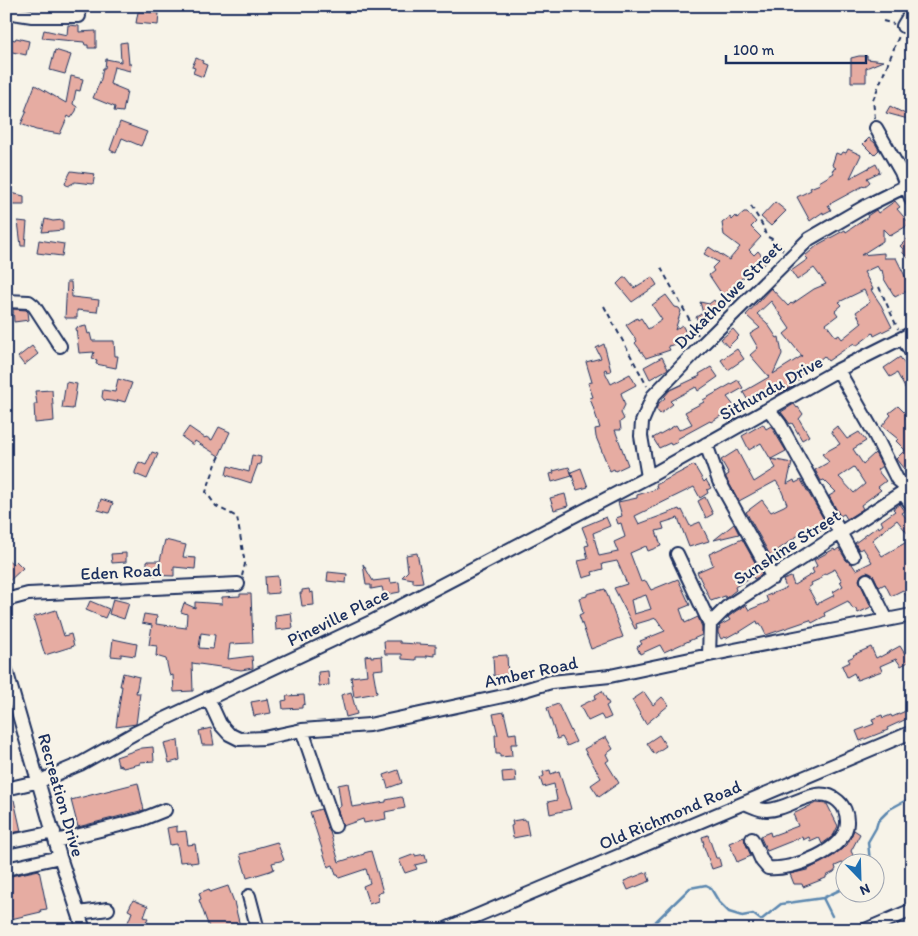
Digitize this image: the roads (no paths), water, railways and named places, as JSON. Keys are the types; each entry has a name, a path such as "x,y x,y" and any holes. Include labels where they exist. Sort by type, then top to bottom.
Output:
{"street":[{"path":"903,26 912,11"},
{"path":"6,12 32,16 79,16"},
{"path":"876,128 890,152 912,201"},
{"name":"Dukatholwe Street","path":"648,476 641,436 642,422 653,396 809,238 906,186"},
{"path":"6,301 29,302 34,306 60,346"},
{"path":"907,335 912,353"},
{"name":"Sithundu Drive","path":"648,476 838,370 907,335"},
{"path":"838,370 873,431 897,479 908,489 912,505"},
{"path":"769,410 780,424 853,556"},
{"path":"706,444 719,481 773,578"},
{"name":"Pineville Place","path":"6,789 40,781 80,764 135,733 371,622 648,476"},
{"name":"Sunshine Street","path":"710,624 727,607 908,489"},
{"path":"676,554 710,624 709,654"},
{"path":"867,580 887,620"},
{"name":"Eden Road","path":"6,600 28,594 238,584"},
{"name":"Amber Road","path":"208,698 220,724 230,734 239,739 264,738 302,730 369,725 508,695 551,682 610,676 709,654 912,615"},
{"name":"Recreation Drive","path":"6,670 40,781 60,857 84,930"},
{"path":"302,730 336,826"},
{"name":"Old Richmond Road","path":"443,930 912,732"},
{"path":"744,802 766,810 783,807 810,796 828,795 838,801 847,815 848,826 838,844 812,859 793,864 773,869 768,868 762,861 752,839"},
{"path":"6,842 55,836 140,820 165,810"},
{"path":"6,869 60,857"},
{"path":"249,896 258,930"},
{"path":"79,913 108,909"},
{"path":"864,930 912,910"}],"waterway":[{"path":"869,854 868,842 878,821 890,809 912,797"},
{"path":"647,930 690,888 706,885 710,887 719,902 729,912 742,916 753,914 761,920 781,904 823,898 836,892"},
{"path":"823,898 832,916"}]}
